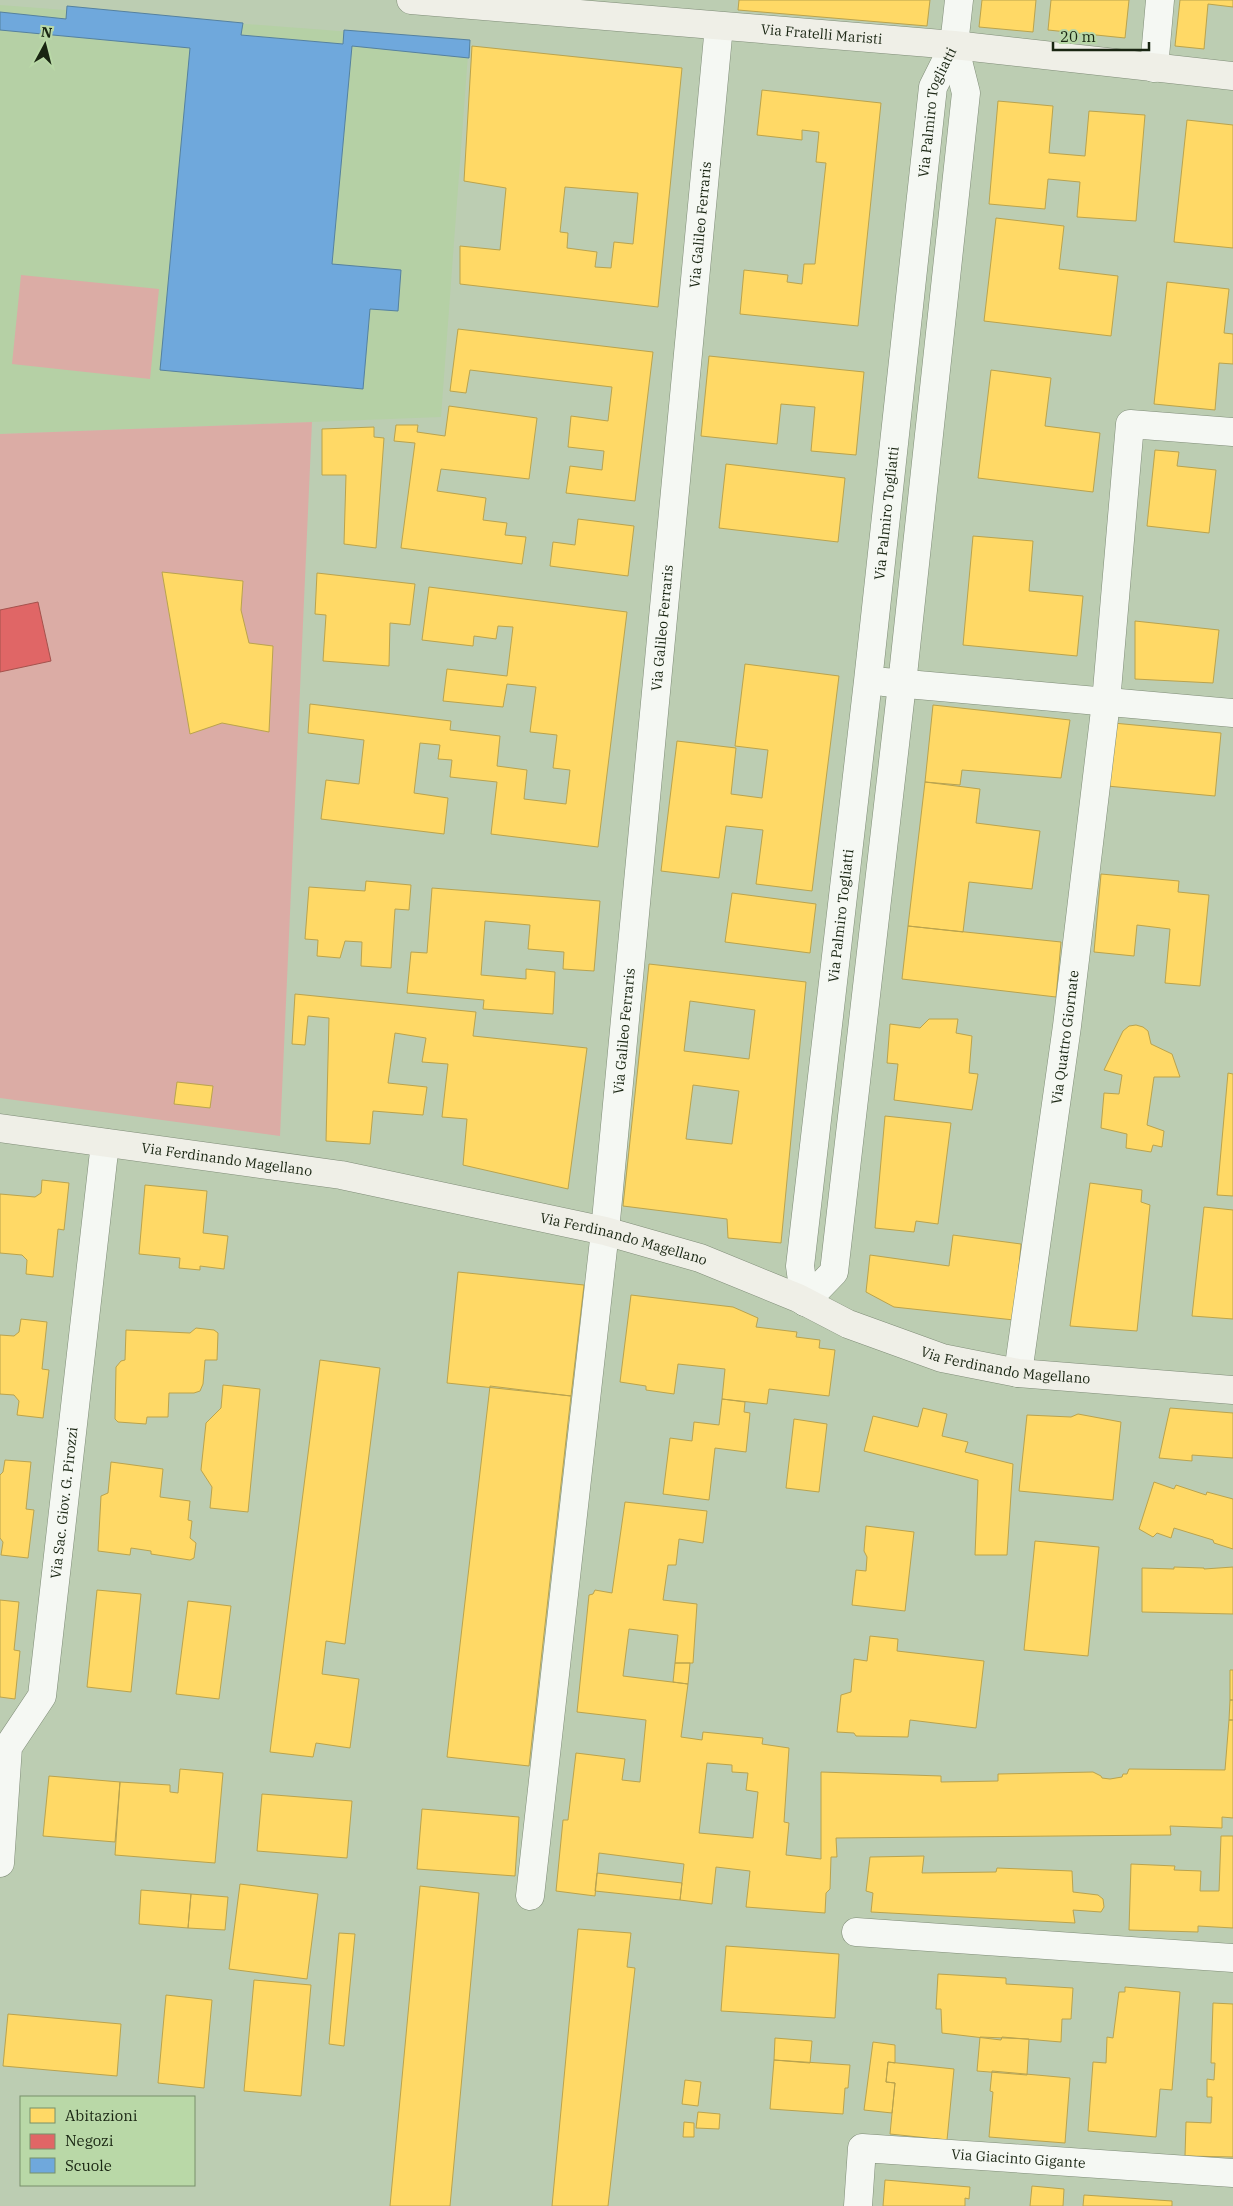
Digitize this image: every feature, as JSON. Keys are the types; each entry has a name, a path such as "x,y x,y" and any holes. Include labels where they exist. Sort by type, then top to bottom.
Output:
{"street":[{"name":"Via Fratelli Maristi","path":"411,0 954,45 1233,76"},
{"path":"954,45 959,0"},
{"path":"1154,68 1160,0"},
{"name":"Via Galileo Ferraris","path":"530,1896 605,1231 719,26"},
{"name":"Via Palmiro Togliatti","path":"806,1302 800,1266 868,681 933,86 954,45"},
{"name":"Via Palmiro Togliatti","path":"806,1302 834,1272 902,684 966,93 954,45"},
{"name":"Via Quattro Giornate","path":"1018,1373 1067,1026 1106,702 1130,424 1233,432"},
{"path":"868,681 1233,713"},
{"name":"Via Ferdinando Magellano","path":"0,1128 341,1175 605,1231 700,1258 806,1302 848,1324 942,1358 1018,1373 1233,1390"},
{"name":"Via Sac. Giov. G. Pirozzi","path":"1,1858 8,1747 42,1696 105,1143"},
{"path":"856,1932 1233,1958"},
{"name":"Via Giacinto Gigante","path":"858,2206 862,2148 1233,2173"}],"shaded area":[{"path":"0,5 469,41 441,417 0,434"},
{"path":"21,275 159,289 150,379 12,364"},
{"path":"312,422 280,1136 0,1098 0,434"}],"building: Abitazioni":[{"path":"739,0 930,0 927,26 738,10"},
{"path":"982,0 1036,0 1033,32 979,27"},
{"path":"1051,0 1129,0 1125,38 1048,30"},
{"path":"1180,0 1233,0 1233,7 1208,4 1204,49 1175,46"},
{"path":"472,46 682,68 658,307 460,284 460,246 500,250 506,188 464,181","holes":["565,187 638,193 633,244 614,242 611,268 595,267 597,252 567,248 568,233 560,232"]},
{"path":"762,90 881,103 858,326 740,314 744,270 788,275 787,282 802,284 804,264 815,264 826,163 816,162 819,132 802,130 802,140 757,135"},
{"path":"998,101 1053,106 1049,153 1085,156 1089,111 1145,115 1136,221 1077,217 1080,182 1048,179 1045,209 989,204"},
{"path":"1187,120 1233,125 1233,248 1174,242"},
{"path":"996,218 1064,226 1059,269 1118,276 1111,336 984,321"},
{"path":"1167,282 1229,289 1224,333 1233,334 1233,364 1219,363 1215,410 1154,404"},
{"path":"458,329 653,352 635,501 566,493 570,466 602,470 604,451 568,447 571,416 608,421 612,387 470,370 466,393 450,391"},
{"path":"709,356 864,372 856,455 811,451 815,407 781,404 777,444 701,436"},
{"path":"991,370 1051,378 1045,426 1100,433 1093,492 978,478"},
{"path":"449,406 537,418 529,479 441,469 437,491 486,498 483,520 507,523 505,535 526,537 522,564 401,548 415,443 394,441 396,425 418,425 417,432 445,436"},
{"path":"374,427 374,437 384,438 376,548 344,544 346,475 322,475 322,429"},
{"path":"1155,450 1179,452 1177,466 1216,470 1209,533 1147,526"},
{"path":"726,464 845,478 838,542 719,528"},
{"path":"578,519 634,526 628,576 550,566 553,542 575,545"},
{"path":"973,536 1033,541 1029,591 1083,596 1077,656 963,645"},
{"path":"162,572 243,581 241,610 249,643 273,646 269,732 222,723 190,734"},
{"path":"317,573 415,584 410,625 390,623 389,666 323,661 326,615 315,614"},
{"path":"429,587 627,612 598,847 491,834 497,782 450,777 452,760 438,759 440,745 420,743 414,793 448,798 444,834 321,819 326,780 359,784 364,740 308,733 310,704 451,721 450,730 500,736 497,766 527,770 524,799 566,804 570,770 553,768 557,735 530,732 536,687 507,684 503,707 443,701 447,669 507,676 513,627 498,626 496,639 474,636 473,646 422,640"},
{"path":"1135,621 1219,630 1213,683 1135,679"},
{"path":"745,664 839,676 812,891 756,884 763,830 726,826 719,878 661,871 677,741 736,748 731,794 762,798 768,750 735,746"},
{"path":"933,705 1070,720 1061,778 962,770 960,785 925,782"},
{"path":"1113,723 1221,733 1215,796 1107,786"},
{"path":"925,782 980,789 976,823 1040,831 1032,889 969,882 963,932 908,926"},
{"path":"1101,874 1179,881 1178,892 1209,895 1200,986 1165,983 1170,929 1137,925 1134,956 1094,952"},
{"path":"366,881 411,885 409,910 395,909 391,968 361,966 362,942 345,941 340,958 317,956 318,940 305,939 309,887 365,891"},
{"path":"432,888 600,901 594,971 563,969 564,952 528,949 530,925 485,921 481,975 526,979 526,969 555,972 553,1014 483,1009 484,1000 407,993 411,952 427,953"},
{"path":"732,893 816,904 810,953 725,942"},
{"path":"908,926 1061,942 1056,997 902,979"},
{"path":"649,964 806,982 781,1243 728,1238 727,1219 623,1206","holes":["690,1001 755,1010 749,1059 684,1051","693,1085 739,1091 732,1144 686,1139"]},
{"path":"295,994 476,1012 473,1036 587,1048 568,1189 463,1165 467,1119 442,1117 448,1064 422,1062 426,1038 395,1033 388,1083 427,1087 423,1115 373,1111 370,1144 326,1141 329,1018 308,1016 305,1045 292,1044"},
{"path":"929,1019 958,1019 956,1033 972,1036 969,1073 978,1074 972,1110 894,1100 898,1064 887,1063 890,1024 920,1028"},
{"path":"1136,1025 1148,1031 1151,1044 1172,1054 1180,1077 1154,1077 1147,1125 1164,1131 1162,1147 1153,1145 1151,1152 1126,1148 1127,1134 1101,1128 1104,1093 1119,1094 1122,1075 1104,1070 1123,1031 1129,1026"},
{"path":"1228,1073 1233,1074 1233,1196 1217,1195"},
{"path":"177,1082 213,1086 210,1108 174,1104"},
{"path":"885,1116 951,1123 938,1224 916,1221 914,1232 875,1228"},
{"path":"42,1180 69,1183 64,1230 58,1229 53,1277 26,1274 27,1260 22,1255 0,1253 0,1194 35,1197 41,1193"},
{"path":"1090,1183 1142,1190 1141,1202 1150,1205 1137,1331 1070,1326"},
{"path":"145,1185 207,1191 203,1233 228,1236 224,1269 200,1266 200,1270 179,1268 180,1258 139,1254"},
{"path":"1204,1207 1233,1210 1233,1319 1192,1316"},
{"path":"953,1235 1021,1244 1014,1320 894,1307 866,1292 870,1255 949,1266"},
{"path":"458,1272 584,1285 571,1396 447,1383"},
{"path":"631,1295 733,1307 758,1318 756,1327 797,1332 796,1337 820,1340 819,1348 835,1350 829,1396 769,1389 767,1404 722,1399 725,1369 678,1364 674,1394 646,1390 646,1386 620,1382"},
{"path":"21,1319 47,1322 42,1369 49,1370 43,1418 17,1415 19,1401 14,1395 0,1394 0,1335 14,1336 19,1332"},
{"path":"196,1328 214,1330 218,1333 217,1360 205,1360 203,1384 200,1391 194,1393 169,1393 168,1417 147,1417 146,1424 118,1422 115,1419 116,1367 121,1361 125,1360 126,1330 190,1333"},
{"path":"320,1360 380,1368 345,1644 326,1641 322,1674 359,1679 350,1748 316,1743 313,1757 270,1752"},
{"path":"223,1385 260,1389 248,1512 210,1508 212,1487 201,1470 206,1423 221,1408"},
{"path":"490,1386 571,1396 529,1766 447,1757"},
{"path":"722,1399 745,1402 744,1412 750,1413 746,1452 715,1448 709,1500 663,1494 670,1438 692,1441 694,1422 719,1425"},
{"path":"923,1408 947,1414 942,1436 968,1442 965,1452 1013,1464 1007,1555 975,1555 978,1480 864,1451 873,1416 918,1427"},
{"path":"1170,1408 1233,1413 1233,1458 1192,1455 1192,1461 1159,1458"},
{"path":"1078,1414 1121,1422 1113,1500 1019,1491 1027,1415 1071,1417"},
{"path":"794,1419 827,1424 819,1492 786,1488"},
{"path":"5,1460 31,1462 26,1509 34,1510 28,1558 1,1555 3,1542 0,1538 0,1475 3,1472"},
{"path":"111,1462 163,1469 160,1497 190,1501 188,1520 192,1521 190,1538 196,1543 194,1558 190,1560 151,1554 151,1551 131,1548 130,1555 98,1551 101,1496 108,1493"},
{"path":"1154,1482 1174,1489 1176,1485 1206,1495 1207,1492 1233,1499 1233,1549 1214,1543 1213,1540 1174,1528 1171,1538 1157,1533 1153,1537 1139,1529"},
{"path":"625,1502 707,1511 703,1543 679,1539 676,1565 668,1565 663,1600 697,1604 693,1663 675,1663 678,1635 629,1629 623,1676 688,1684 681,1737 702,1740 703,1732 763,1738 762,1744 789,1748 784,1822 789,1823 786,1855 821,1859 821,1772 941,1776 941,1782 998,1781 998,1774 1093,1772 1102,1778 1110,1779 1122,1777 1123,1774 1127,1774 1129,1769 1225,1770 1229,1720 1233,1720 1233,1818 1222,1817 1222,1828 1170,1826 1171,1835 836,1838 837,1857 831,1857 830,1889 826,1893 825,1913 746,1907 750,1871 716,1867 712,1904 680,1900 684,1864 599,1853 595,1896 556,1891 563,1820 568,1820 576,1753 625,1759 622,1780 640,1782 646,1720 577,1712 589,1595 593,1594 595,1590 612,1593","holes":["707,1763 732,1765 732,1772 748,1773 746,1790 758,1792 753,1838 699,1833"]},
{"path":"866,1526 914,1532 905,1611 852,1605 856,1570 866,1571 867,1557 864,1551"},
{"path":"1035,1541 1099,1547 1088,1656 1024,1650"},
{"path":"1174,1567 1204,1569 1233,1567 1233,1614 1142,1612 1142,1568 1174,1569"},
{"path":"97,1590 141,1594 131,1692 87,1687"},
{"path":"0,1600 19,1602 14,1650 20,1651 15,1699 0,1697"},
{"path":"188,1601 231,1606 219,1699 176,1694"},
{"path":"870,1636 898,1639 897,1651 984,1661 976,1728 910,1720 908,1737 856,1736 854,1733 837,1732 841,1695 851,1692 854,1659 867,1661"},
{"path":"675,1663 690,1663 688,1684 673,1682"},
{"path":"1230,1670 1233,1670 1233,1700 1230,1700"},
{"path":"1230,1700 1233,1700 1233,1720 1229,1720"},
{"path":"180,1769 223,1773 215,1863 115,1855 120,1782 170,1785 170,1792 178,1793"},
{"path":"49,1776 120,1782 115,1842 43,1836"},
{"path":"262,1794 352,1801 347,1858 257,1851"},
{"path":"422,1809 519,1817 515,1876 417,1869"},
{"path":"1221,1836 1233,1836 1233,1928 1198,1926 1198,1932 1129,1930 1131,1864 1175,1866 1174,1870 1201,1871 1200,1891 1219,1891"},
{"path":"924,1856 922,1873 996,1872 997,1868 1072,1871 1073,1892 1098,1895 1103,1899 1104,1907 1101,1912 1073,1910 1075,1923 871,1912 873,1893 866,1891 870,1857"},
{"path":"597,1873 682,1883 680,1900 595,1891"},
{"path":"240,1884 318,1894 307,1979 229,1969"},
{"path":"420,1886 479,1893 450,2206 390,2206"},
{"path":"141,1890 191,1894 188,1928 139,1924"},
{"path":"191,1894 228,1897 225,1930 188,1928"},
{"path":"578,1929 631,1933 627,1967 635,1968 608,2206 552,2206"},
{"path":"339,1933 355,1934 344,2046 329,2044"},
{"path":"726,1946 839,1954 835,2018 721,2011"},
{"path":"938,1974 1006,1978 1006,1984 1073,1988 1071,2019 1062,2019 1061,2042 1002,2037 1001,2040 942,2033 941,2009 936,2009"},
{"path":"254,1980 311,1985 301,2096 244,2091"},
{"path":"1125,1987 1180,1992 1172,2090 1160,2089 1156,2137 1088,2131 1093,2062 1106,2063 1107,2037 1113,2038 1119,1992 1125,1992"},
{"path":"166,1995 212,2000 204,2088 158,2083"},
{"path":"1213,2003 1233,2004 1233,2157 1185,2156 1186,2122 1211,2123 1212,2097 1207,2097 1207,2079 1214,2080 1215,2063 1211,2063"},
{"path":"8,2014 121,2024 117,2076 3,2066"},
{"path":"980,2037 1029,2039 1027,2075 977,2071"},
{"path":"775,2038 812,2041 810,2063 774,2060"},
{"path":"873,2042 895,2045 895,2063 888,2062 886,2082 895,2083 892,2113 864,2110"},
{"path":"774,2060 850,2065 848,2088 845,2088 843,2114 770,2109"},
{"path":"888,2062 954,2069 947,2140 890,2134 895,2083 886,2082"},
{"path":"992,2071 1070,2078 1065,2143 989,2137 993,2092 990,2091"},
{"path":"685,2080 701,2082 698,2106 682,2104"},
{"path":"698,2112 720,2114 719,2129 696,2128"},
{"path":"684,2122 694,2123 694,2137 683,2137"},
{"path":"885,2180 970,2187 969,2199 965,2198 965,2206 883,2206"},
{"path":"1032,2186 1064,2189 1063,2206 1030,2206"},
{"path":"1084,2195 1172,2201 1172,2206 1083,2206"}],"building: Negozi":[{"path":"38,602 51,661 0,672 0,610"}],"building: Scuole":[{"path":"67,6 243,23 241,35 343,44 344,30 470,40 469,58 352,46 332,264 401,270 398,311 370,309 363,389 160,370 190,48 0,30 0,12 66,19"}]}
